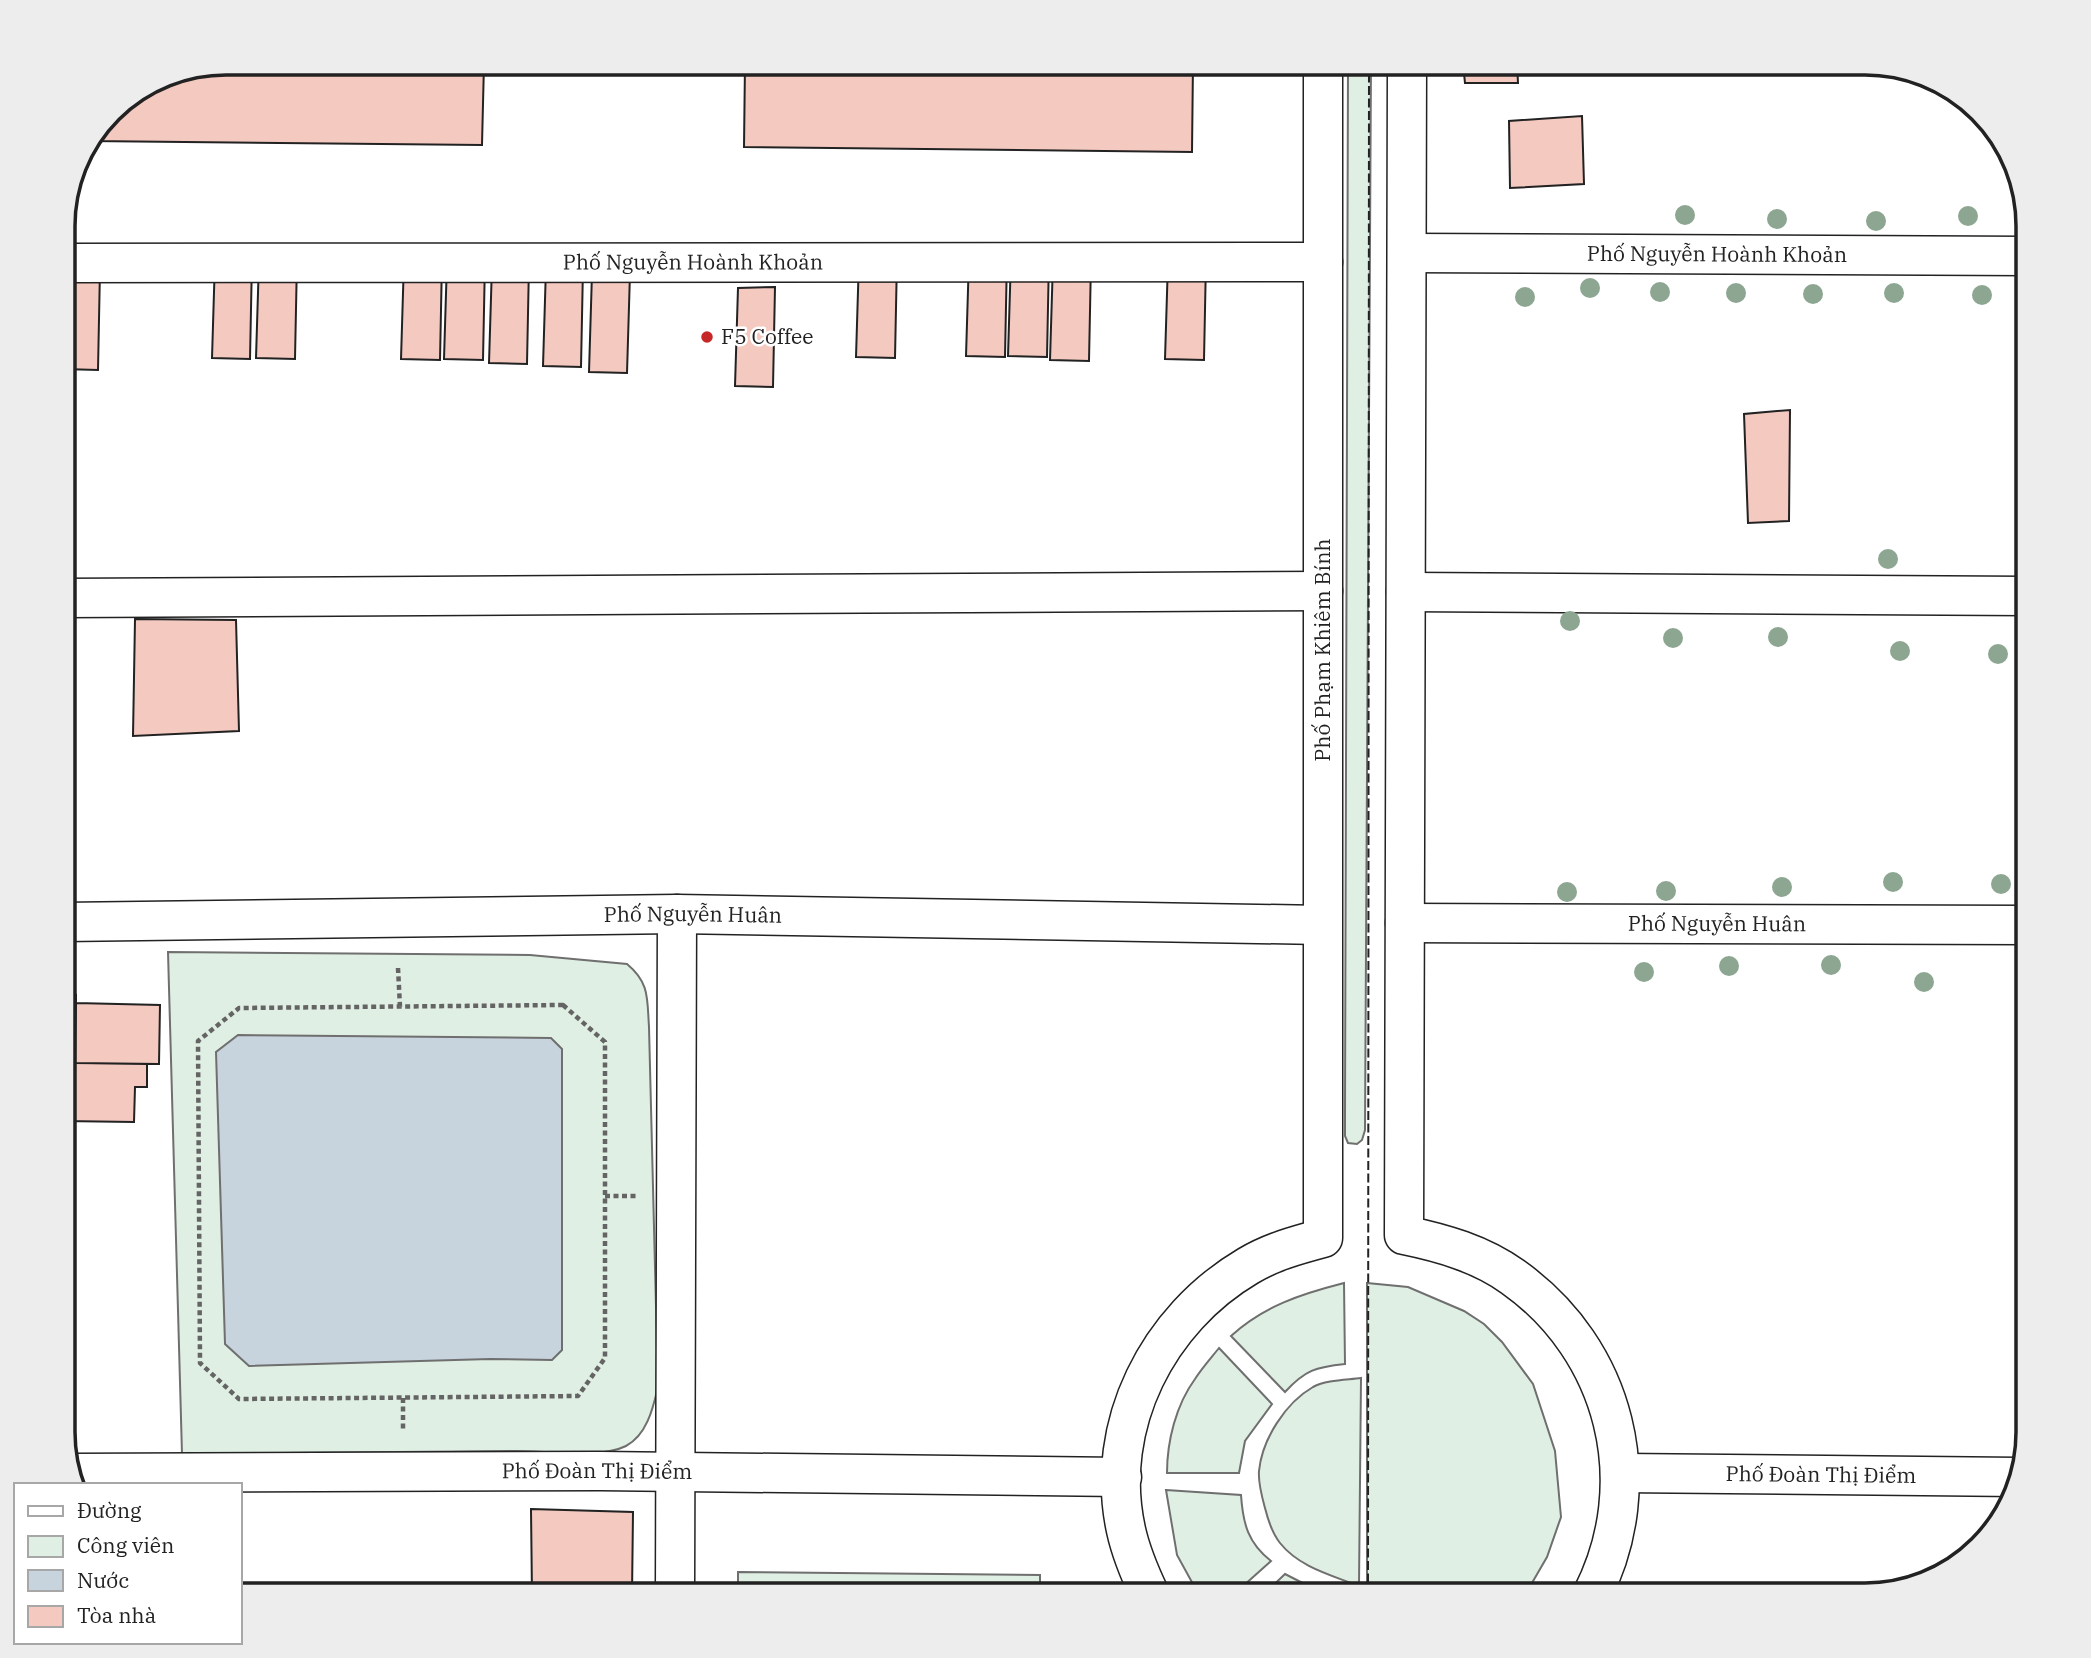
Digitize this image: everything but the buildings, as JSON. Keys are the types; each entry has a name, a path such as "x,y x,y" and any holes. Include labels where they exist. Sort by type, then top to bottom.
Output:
{"street":[{"name":"Phố Phạm Khiêm Bính","path":"1122,1477 1123,1450 1131,1413 1145,1376 1164,1343 1188,1312 1217,1286 1250,1265 1285,1248 1322,1238 1323,75"},
{"path":"1407,75 1404,1235 1442,1243 1479,1257 1513,1276 1543,1301 1590,1362 1606,1397 1616,1435 1621,1473 1613,1544 1597,1583"},
{"name":"Phố Nguyễn Hoành Khoản","path":"1407,253 2016,256"},
{"name":"Phố Nguyễn Hoành Khoản","path":"76,263 1323,262"},
{"path":"76,598 1323,591"},
{"path":"1406,592 2016,596"},
{"path":"675,1583 677,914"},
{"name":"Phố Nguyễn Huân","path":"76,922 677,914 1322,925"},
{"name":"Phố Nguyễn Huân","path":"1405,923 2016,925"},
{"name":"Phố Đoàn Thị Điểm","path":"81,1473 676,1472 1122,1477"},
{"name":"Phố Đoàn Thị Điểm","path":"1621,1473 2009,1477"},
{"path":"1122,1477 1126,1528 1136,1566 1144,1583"}],"path":[{"path":"398,968 400,1007"},
{"path":"563,1005 605,1042 605,1196 605,1358 578,1396 239,1399 200,1363 198,1041 239,1008 563,1005"},
{"path":"605,1196 640,1196"},
{"path":"403,1398 403,1438"}],"green space":[{"path":"1348,75 1371,75 1365,1130 1362,1140 1357,1144 1348,1143 1345,1136"},
{"path":"168,952 530,955 627,964 634,971 644,985 648,1008 658,1387 648,1420 633,1441 615,1450 588,1453 516,1451 182,1454"},
{"path":"1344,1283 1345,1364 1312,1371 1285,1392 1231,1336 1284,1302"},
{"path":"1367,1283 1408,1287 1464,1311 1484,1324 1502,1342 1533,1384 1555,1451 1561,1517 1547,1557 1532,1583 1367,1583"},
{"path":"1219,1348 1272,1404 1245,1441 1239,1473 1167,1473 1171,1436 1178,1412 1188,1389"},
{"path":"1361,1378 1359,1583 1351,1583 1327,1574 1288,1551 1273,1531 1260,1490 1261,1459 1270,1435 1284,1412 1313,1387"},
{"path":"1166,1490 1241,1495 1248,1532 1257,1547 1271,1561 1246,1583 1192,1583 1177,1555"},
{"path":"738,1572 1040,1575 1040,1583 738,1583"},
{"path":"1285,1574 1303,1583 1276,1583"}],"water":[{"path":"238,1035 551,1038 562,1049 562,1350 552,1360 490,1359 249,1366 225,1344 216,1052"}],"fence":[{"path":"1368,1583 1369,75"}],"place":[{"name":"F5 Coffee","path":"707,337"}]}
